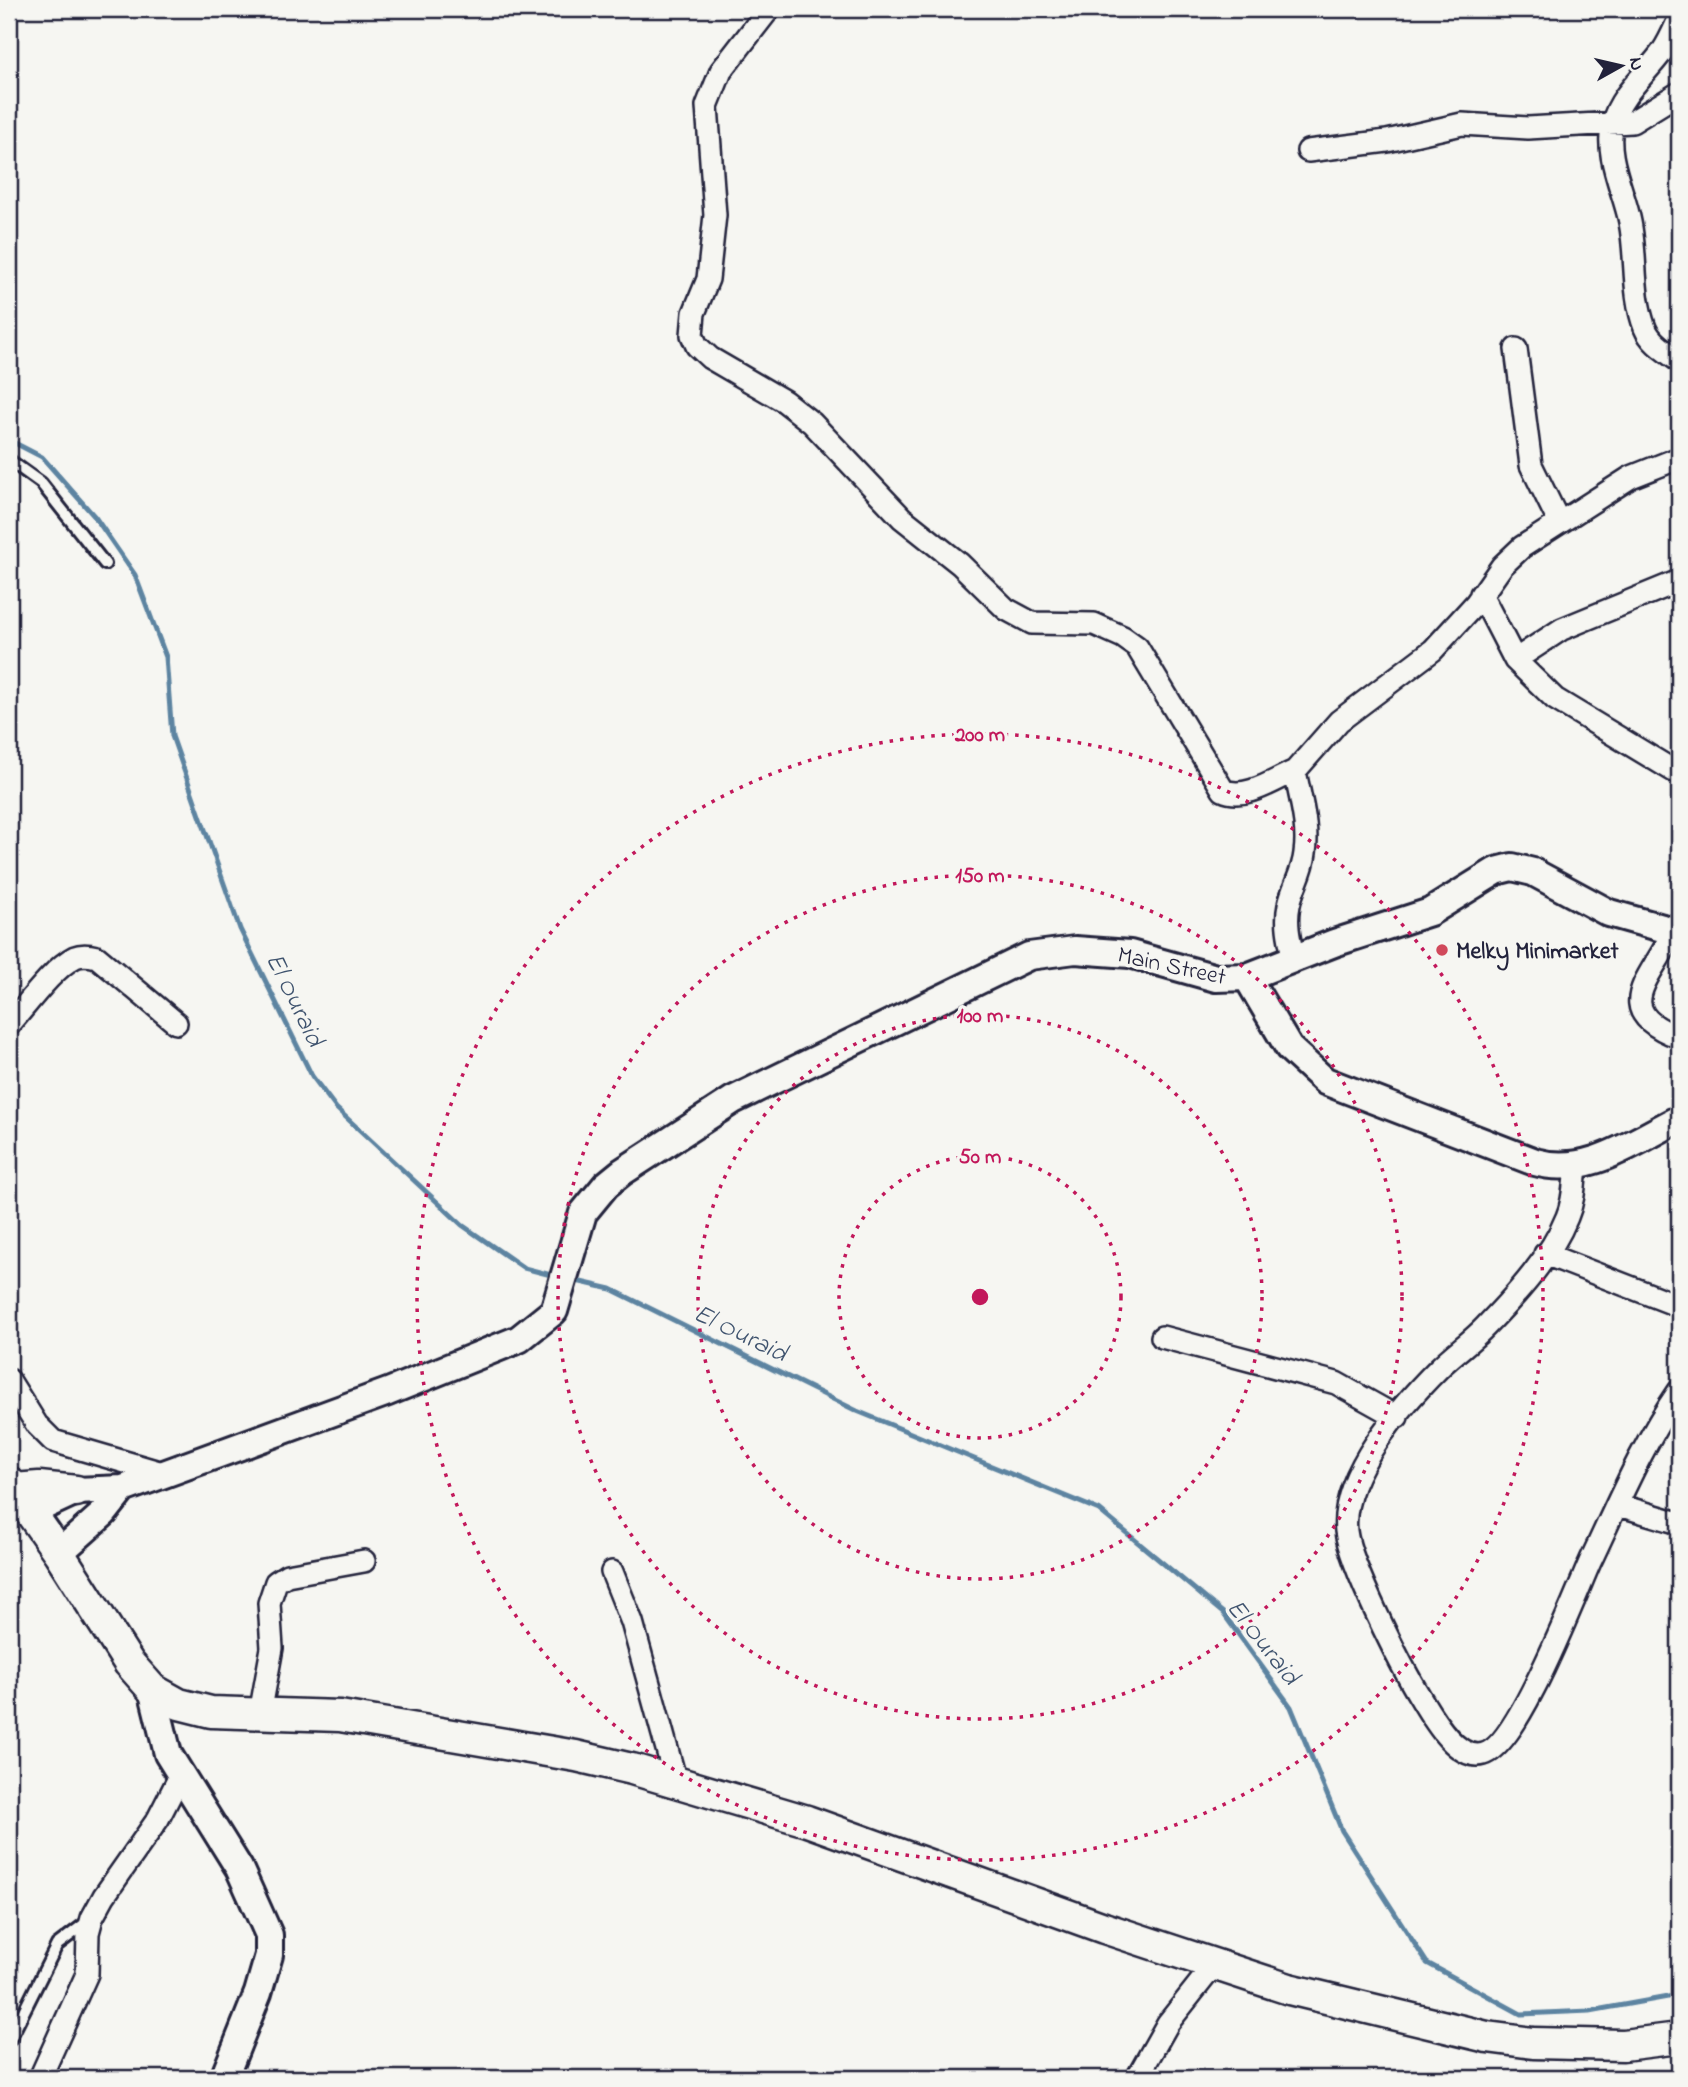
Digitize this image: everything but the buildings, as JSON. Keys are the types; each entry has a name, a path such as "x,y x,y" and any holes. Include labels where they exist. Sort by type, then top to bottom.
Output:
{"main road":[{"path":"76,1491 39,1487 18,1494 129,1663 152,1689 179,1704 211,1712 340,1717 576,1756 807,1821 1289,1989 1487,2037 1533,2043 1623,2045 1679,2038"}],"street":[{"path":"769,9 720,71 707,106 715,215 708,279 694,313 692,335 697,346 710,358 784,401 811,423 902,518 960,564 1006,609 1032,623 1094,624 1123,637 1137,648 1223,790 1237,793 1248,791 1295,771 1339,721 1433,650 1502,566 1522,547 1631,477 1679,458"},
{"path":"1679,19 1662,51 1638,80 1613,122 1613,160 1630,221 1637,295 1645,329 1657,344 1679,361"},
{"path":"1308,151 1387,141 1462,124 1528,128 1632,122 1679,93"},
{"path":"1516,349 1531,465 1559,522"},
{"path":"1515,660 1562,629 1679,581"},
{"path":"1481,593 1515,660 1555,699 1679,774"},
{"path":"1294,960 1287,931 1289,904 1300,879 1306,851 1305,822 1295,771"},
{"name":"Main Street","path":"166,1474 498,1349 528,1333 554,1311 578,1224 588,1205 606,1185 647,1153 733,1100 1029,956 1075,950 1130,954 1216,978 1247,977 1334,943 1430,912 1496,872 1512,867 1533,872 1609,913 1676,929"},
{"path":"1676,929 1641,988 1639,1001 1645,1014 1661,1031 1679,1037"},
{"path":"9,1025 57,972 75,957 84,955 97,957 177,1023"},
{"path":"1247,977 1289,1048 1325,1081 1535,1162 1555,1167 1576,1167 1591,1163 1679,1119"},
{"path":"1576,1167 1568,1215 1545,1254 1484,1328 1440,1367 1397,1417 1364,1463 1346,1508 1346,1533 1359,1570 1420,1697 1455,1745 1469,1754 1484,1754 1500,1744 1540,1677 1618,1505 1667,1408 1679,1391"},
{"path":"1545,1254 1679,1306"},
{"path":"1162,1337 1336,1383 1397,1417"},
{"path":"9,1380 37,1425 53,1441 166,1474"},
{"path":"76,1491 124,1489 166,1474"},
{"path":"59,1553 104,1513 124,1489"},
{"path":"1618,1505 1679,1523"},
{"path":"260,1714 272,1648 269,1603 276,1582 301,1572 364,1561"},
{"path":"612,1572 632,1622 676,1782"},
{"path":"152,1689 161,1735 180,1776 239,1868 269,1935 269,1955 258,1993 224,2078"},
{"path":"40,2078 87,1974 88,1933 92,1919 104,1896 158,1819 180,1776"},
{"path":"1136,2078 1168,2023 1214,1965"}],"lane":[{"path":"9,460 41,483 105,564"},
{"path":"9,2041 57,1945 92,1919"}],"waterway":[{"name":"El Ouraid","path":"9,440 42,457 95,517 135,575 166,657 172,736 240,929 312,1076 336,1108 462,1225 524,1268 555,1276"},
{"name":"El Ouraid","path":"572,1280 611,1289 857,1411 1099,1510 1223,1613 1291,1707 1342,1831 1427,1963 1521,2014 1590,2011 1679,1995"}],"place":[{"name":"Melky Minimarket","path":"1442,950"}]}
